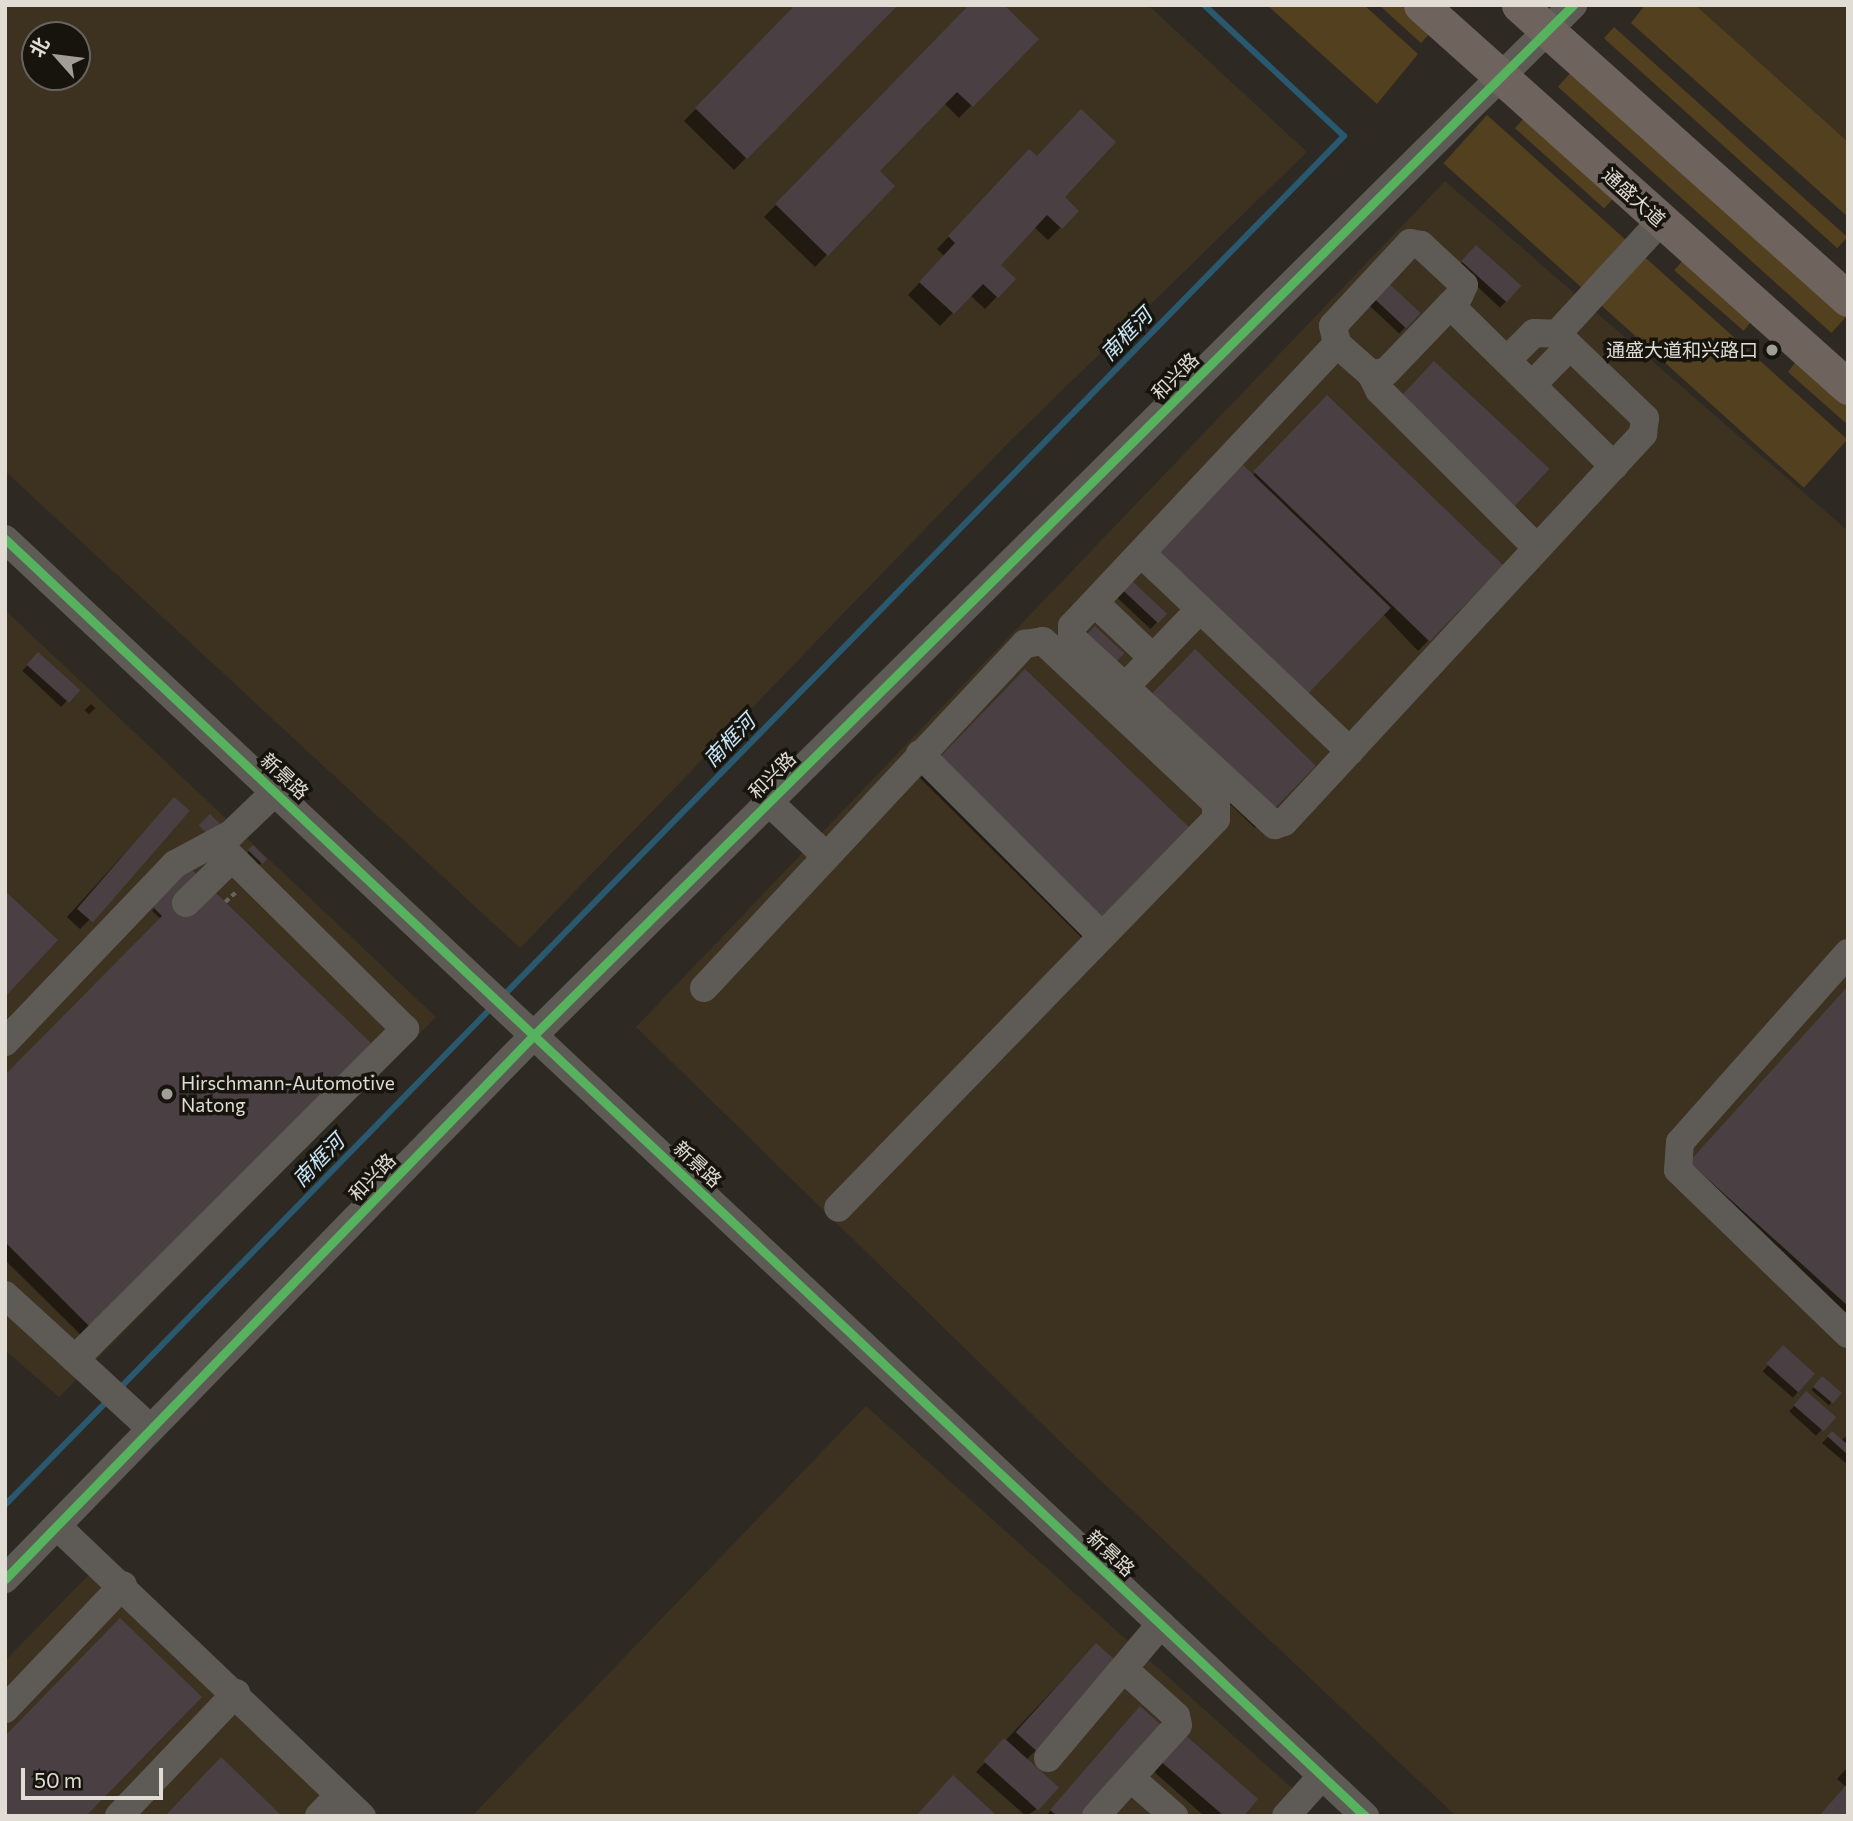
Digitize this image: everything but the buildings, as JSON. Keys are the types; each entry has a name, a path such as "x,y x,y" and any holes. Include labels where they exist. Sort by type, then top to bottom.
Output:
{"main road":[{"name":"通盛大道","path":"1421,5 1848,387"},
{"path":"1519,5 1848,299"}],"street":[{"name":"和兴路","path":"5,1579 535,1034 1573,5"},
{"path":"1532,385 1563,340 1661,221"},
{"path":"1371,374 1386,372 1450,305 1464,285 1421,245 1410,243 1333,326 1337,344 1371,374 1379,390 1537,548"},
{"path":"1450,305 1614,466"},
{"path":"1337,344 1072,626 1072,638 1275,825 1284,822 1643,434 1645,418 1563,340 1534,332 1507,360"},
{"name":"新景路","path":"5,539 1366,1816"},
{"path":"1141,553 1350,751"},
{"path":"1095,603 1153,658"},
{"path":"1125,687 1200,609"},
{"path":"704,988 824,854 1025,644 1043,640 1216,803 1216,819 838,1208"},
{"path":"920,754 1102,936"},
{"path":"186,903 224,850 275,791"},
{"path":"769,802 824,854"},
{"path":"5,1042 175,864 224,850"},
{"path":"82,1365 405,1029 224,850"},
{"path":"1848,953 1681,1142 1678,1170 1848,1334"},
{"path":"5,1295 151,1429"},
{"path":"57,1527 123,1585 362,1816"},
{"path":"5,1709 123,1585"},
{"path":"1048,1758 1161,1624"},
{"path":"1096,1816 1133,1780 1178,1725 1176,1716 1124,1669"},
{"path":"119,1816 236,1693"},
{"path":"1286,1816 1322,1776"},
{"path":"1133,1780 1174,1816"},
{"path":"319,1816 340,1795"}],"shaded area":[{"path":"5,5 1148,5 1307,152 1010,441 520,948 5,471"},
{"path":"1267,5 1364,5 1418,54 1377,104"},
{"path":"1379,5 1401,5 1431,32 1421,43"},
{"path":"1645,5 1695,5 1848,142 1848,217 1631,23"},
{"path":"1689,5 1848,5 1848,150"},
{"path":"1614,27 1847,237 1837,248 1604,38"},
{"path":"1574,69 1847,315 1831,333 1558,87"},
{"path":"1487,115 1847,440 1804,488 1444,163"},
{"path":"1525,117 1614,197 1604,208 1515,128"},
{"path":"1445,181 1848,531 1848,1816 1456,1816 1078,1459 636,1027"},
{"path":"1684,259 1753,319 1744,331 1674,270"},
{"path":"1797,360 1848,405 1848,425 1788,372"},
{"path":"5,610 436,1017 59,1397 5,1350"},
{"path":"866,1406 1294,1790 1271,1816 472,1816"},
{"path":"107,1556 380,1816 5,1816 5,1661"}],"waterway":[{"name":"南框河","path":"503,996 1344,136 1204,5"},
{"name":"南框河","path":"119,1389 493,1006"},
{"name":"南框河","path":"5,1505 109,1399"}],"cycle path":[{"path":"5,1579 535,1034 1573,5"},
{"path":"5,539 1365,1816"}],"place":[{"name":"通盛大道和兴路口","path":"1772,350"},
{"name":"Hirschmann-Automotive Natong","path":"167,1094"}]}
